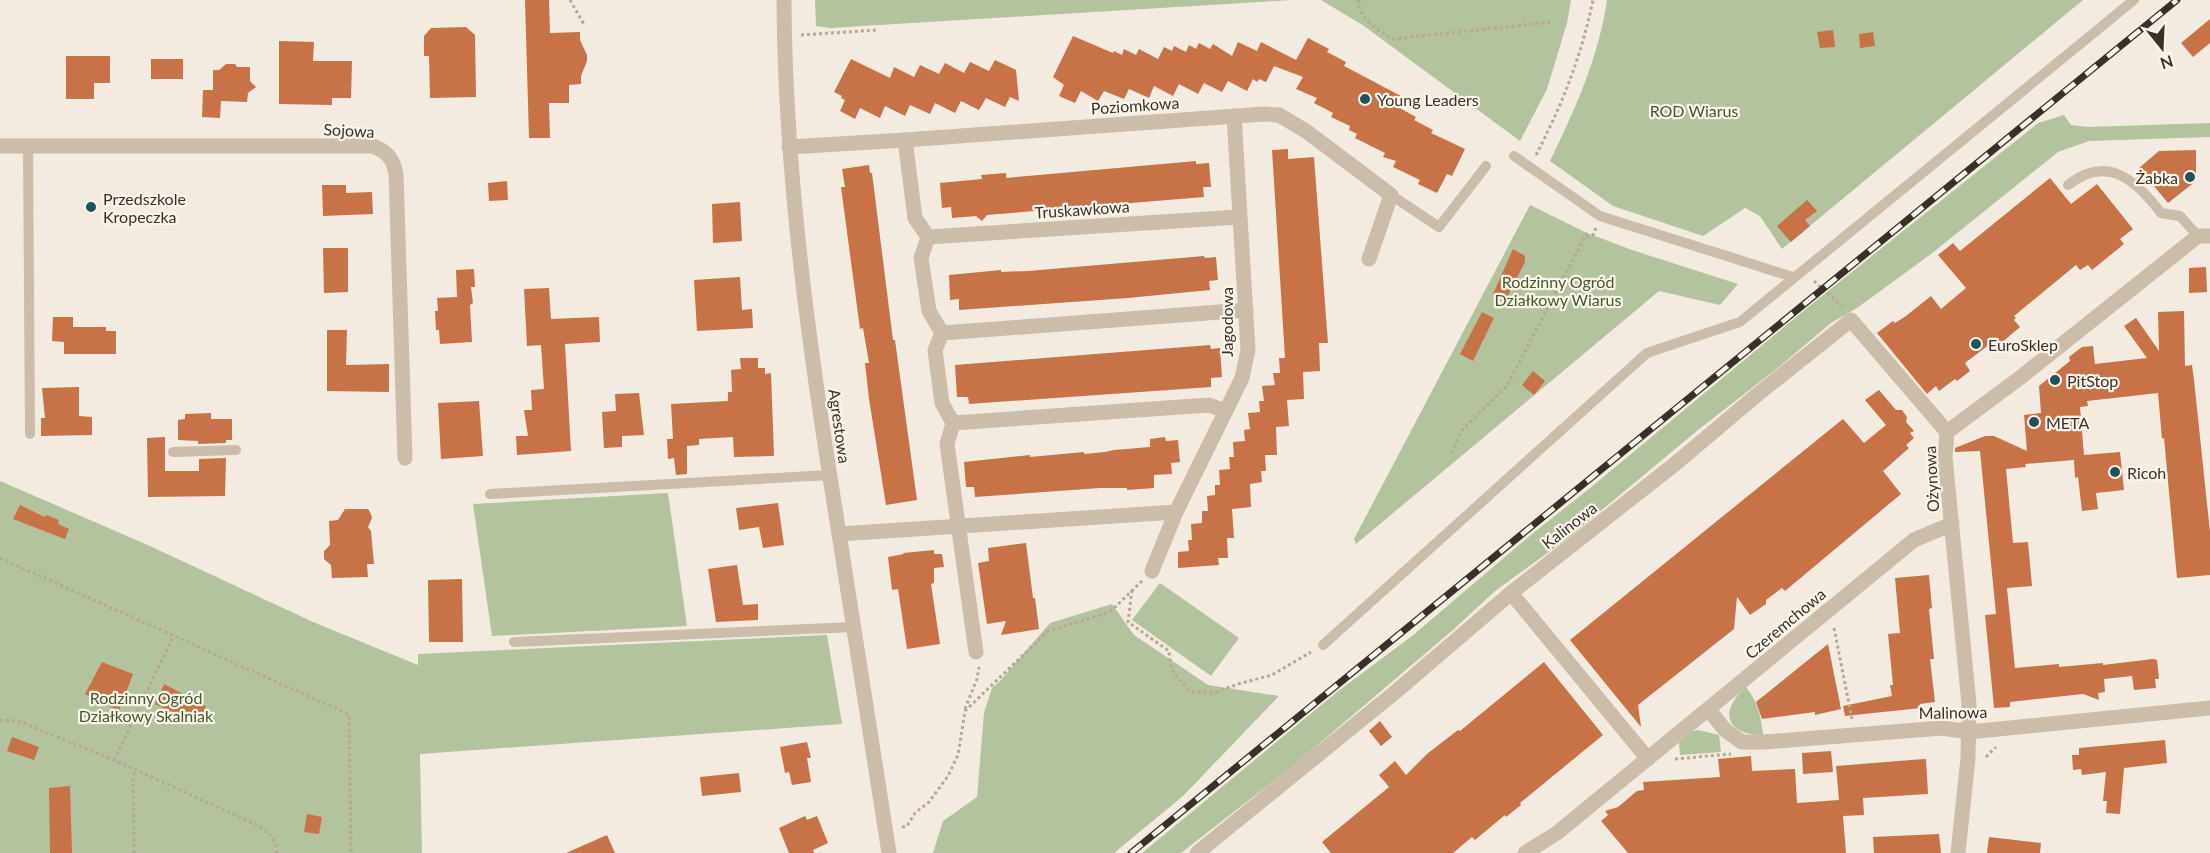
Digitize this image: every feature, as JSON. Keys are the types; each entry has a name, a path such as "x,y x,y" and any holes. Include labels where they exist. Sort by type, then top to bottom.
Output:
{"street":[{"name":"Agrestowa","path":"784,0 789,147 802,288 828,475 889,853"},
{"name":"Poziomkowa","path":"789,147 1264,114 1279,115 1306,131 1392,195"},
{"name":"Jagodowa","path":"1152,571 1176,512 1242,378 1248,350 1234,116"},
{"path":"905,140 915,218 928,237 921,258 929,311 942,333"},
{"name":"Sojowa","path":"0,146 373,146 385,151 394,161 396,174 405,458"},
{"path":"1369,259 1392,195"},
{"name":"Truskawkowa","path":"928,237 1239,217"},
{"name":"Ożynowa","path":"1958,853 1970,732 1945,457 1947,432 2204,236"},
{"path":"942,333 1246,310"},
{"name":"Kalinowa","path":"1197,853 1393,694 1512,592 1675,464 1851,320 1947,432"},
{"path":"942,333 935,350 942,404 952,423 947,444 976,652"},
{"path":"952,423 1209,405 1226,411"},
{"path":"839,534 1176,512"},
{"name":"Czeremchowa","path":"1525,853 1557,834 1914,540 1952,524"},
{"path":"1512,592 1648,759"},
{"name":"Malinowa","path":"1709,710 1725,730 1742,742 1942,728 1970,732 2210,708"}],"lane":[{"path":"1323,645 1647,353 1740,322 2134,0"},
{"path":"28,146 30,434"},
{"path":"1514,156 1600,216 1793,277"},
{"path":"1392,195 1439,227 1486,166"},
{"path":"2068,185 2080,175 2093,171 2110,171 2148,195 2161,213 2180,216 2204,236"},
{"path":"173,452 236,450"},
{"path":"490,494 828,475"},
{"path":"514,642 854,627"}],"path":[{"path":"570,0 585,26"},
{"path":"1358,0 1360,13 1365,20 1392,39 1552,22"},
{"path":"1530,167 1570,84 1581,51 1593,0"},
{"path":"784,35 877,30"},
{"path":"1452,453 1462,430 1507,386 1587,233"},
{"path":"1584,238 1593,235"},
{"path":"1815,281 1839,305"},
{"path":"0,558 349,716 351,853"},
{"path":"965,711 1048,631 1110,612 1152,571"},
{"path":"1132,590 1128,622 1169,651 1171,669 1190,692 1214,693 1272,675 1323,645"},
{"path":"1830,609 1855,735"},
{"path":"114,760 174,635"},
{"path":"886,832 907,826 915,813 928,802 948,776 958,755 965,711 977,679 979,663 976,652"},
{"path":"0,720 18,722 114,760 268,831 274,838 277,853"},
{"path":"1980,765 2001,742"},
{"path":"134,853 133,778 135,769"}],"green space":[{"path":"815,0 1291,0 830,28 816,26"},
{"path":"1321,0 1571,0 1567,23 1547,89 1520,141 1364,26"},
{"name":"ROD Wiarus","path":"1607,0 2083,0 1782,249 1760,216 1745,208 1703,236 1613,206 1550,161 1585,82 1598,42"},
{"path":"2064,115 2071,125 2087,127 2210,123 2210,137 2089,141 2058,152 1931,254 1857,308 1831,323 1567,539 1495,591 1453,630 1293,766 1181,853 1142,853 1337,692 1412,636 1532,534 1807,308 2038,123"},
{"name":"Rodzinny Ogród Działkowy Wiarus","path":"1530,205 1587,233 1738,284 1720,305 1659,291 1356,544 1354,539"},
{"name":"Rodzinny Ogród Działkowy Skalniak","path":"0,481 150,546 313,622 418,665 418,654 827,635 842,724 420,754 422,853 0,853"},
{"path":"668,493 687,626 492,636 473,504"},
{"path":"1160,583 1239,638 1211,676 1132,620"},
{"path":"1112,604 1134,635 1208,685 1279,696 1183,796 1114,853 933,853 943,821 977,797 984,713 992,688 1050,623"},
{"path":"1746,687 1758,710 1763,735 1741,731 1730,720 1729,713 1732,705"},
{"path":"1698,730 1719,735 1721,752 1680,755 1679,742 1687,733"}],"building":[{"path":"525,0 549,0 550,33 580,32 580,40 587,55 581,84 569,85 569,103 549,103 550,138 529,138"},
{"path":"2210,19 2210,43 2193,57 2181,43"},
{"path":"466,27 475,35 476,97 430,98 429,56 424,56 424,36 431,28"},
{"path":"1833,30 1835,47 1820,48 1817,32"},
{"path":"1873,32 1875,46 1860,48 1859,34"},
{"path":"1073,36 1113,53 1114,51 1122,55 1124,49 1136,55 1139,49 1158,59 1164,47 1172,51 1174,46 1186,52 1189,45 1196,49 1199,43 1210,49 1213,44 1232,56 1238,42 1257,51 1261,42 1296,60 1308,38 1329,49 1327,52 1346,62 1344,66 1401,96 1396,106 1416,117 1414,120 1433,130 1431,133 1465,149 1452,176 1447,174 1437,193 1418,184 1420,180 1393,167 1396,161 1383,157 1385,153 1355,138 1357,134 1349,130 1350,126 1331,117 1333,113 1314,103 1317,98 1296,89 1303,77 1274,66 1266,82 1259,79 1257,82 1253,79 1247,91 1228,81 1222,92 1204,83 1198,94 1179,84 1173,96 1154,86 1149,98 1129,89 1124,99 1104,91 1098,101 1081,91 1075,103 1059,96 1064,85 1053,77"},
{"path":"279,41 314,42 313,61 352,61 351,98 332,98 332,105 279,104"},
{"path":"66,56 110,56 110,83 94,83 94,99 66,99"},
{"path":"151,59 183,59 183,79 151,79"},
{"path":"851,59 890,78 894,67 914,77 920,65 939,74 945,63 964,73 970,62 989,71 995,60 1016,70 1019,101 1010,97 1005,107 986,98 979,110 961,101 955,113 935,103 930,114 910,105 905,116 885,106 880,118 860,108 855,119 840,111 845,100 834,92"},
{"path":"226,64 250,67 250,81 256,87 248,93 247,102 221,101 220,118 202,117 203,90 213,90 213,70 219,70"},
{"path":"1288,149 1288,159 1314,157 1328,343 1319,343 1320,371 1303,372 1304,399 1287,400 1289,426 1276,427 1277,455 1265,455 1266,471 1261,471 1262,482 1250,484 1251,507 1232,509 1234,538 1227,538 1228,558 1218,558 1219,565 1178,568 1178,552 1189,551 1188,540 1192,540 1191,524 1202,523 1202,511 1208,511 1207,496 1215,495 1215,485 1220,485 1219,470 1230,469 1229,457 1234,457 1233,442 1245,441 1244,430 1250,429 1248,413 1260,412 1259,401 1264,401 1262,386 1275,385 1273,373 1280,373 1279,358 1285,358 1272,150"},
{"path":"2196,150 2196,181 2168,203 2139,168 2159,151"},
{"path":"1196,161 1196,164 1209,163 1211,187 1203,187 1204,197 987,215 982,221 976,216 952,218 951,207 942,208 940,183 982,179 981,175 1006,173 1006,178"},
{"path":"869,165 870,173 872,173 893,340 895,340 917,500 886,505 869,399 865,363 869,363 863,328 860,329 841,187 845,187 842,169"},
{"path":"2050,178 2071,204 2097,184 2133,229 2120,239 2124,244 2092,270 2088,265 2080,270 2076,265 2014,316 2016,318 2014,320 2020,327 1994,349 1990,344 1965,363 1970,371 1939,391 1936,386 1927,394 1877,333 1893,321 1895,323 1906,316 1931,296 1941,309 1966,288 1938,255 1953,243 1960,251"},
{"path":"507,181 508,200 489,201 488,183"},
{"path":"322,185 346,185 346,193 372,192 373,214 323,216"},
{"path":"1807,200 1817,211 1805,220 1810,226 1791,242 1777,226"},
{"path":"740,202 742,241 713,243 712,204"},
{"path":"323,248 348,248 348,292 324,293"},
{"path":"1513,249 1525,256 1525,262 1506,300 1493,294"},
{"path":"1204,256 1205,258 1216,257 1218,280 1209,281 1210,290 959,310 959,299 950,300 949,275 1001,270 1001,272 1028,271"},
{"path":"2206,267 2207,292 2189,293 2189,268"},
{"path":"474,269 475,287 471,287 473,303 470,305 472,342 440,344 439,330 436,330 437,298 457,297 456,270"},
{"path":"740,277 742,310 752,309 753,328 697,331 694,280"},
{"path":"549,288 551,319 599,317 600,342 565,344 571,451 517,455 516,436 528,436 524,410 532,410 531,390 544,389 541,345 527,346 524,289"},
{"path":"2184,311 2185,366 2192,365 2194,380 2210,532 2210,575 2177,578 2158,393 2087,401 2088,406 2080,407 2084,455 2120,452 2124,490 2096,493 2098,509 2082,511 2078,477 2075,478 2074,460 2025,464 2026,467 2006,469 2013,543 2028,542 2032,586 2007,588 2015,668 2059,664 2059,667 2103,663 2103,665 2153,659 2157,660 2159,679 2155,679 2156,688 2134,690 2132,676 2104,679 2105,692 2098,693 2099,700 2083,694 2010,702 2010,707 1994,708 1985,615 1996,614 1980,451 1955,452 1955,448 1985,436 1994,436 2027,451 2024,415 2041,413 2039,386 2070,361 2069,357 2082,347 2093,346 2095,364 2147,358 2124,326 2136,318 2159,351 2158,312"},
{"path":"1482,312 1494,318 1473,361 1460,354"},
{"path":"53,317 73,317 73,327 106,327 106,331 116,331 116,354 64,354 64,342 52,341"},
{"path":"327,330 347,330 346,365 389,364 389,392 327,391"},
{"path":"1210,345 1211,349 1220,348 1222,377 1211,378 1211,387 969,404 968,397 957,397 955,365"},
{"path":"740,358 758,358 758,368 765,368 765,374 771,373 774,456 734,457 733,437 699,439 699,445 687,446 687,474 676,475 674,458 668,459 667,439 673,439 671,404 728,401 728,392 732,392 731,370 741,369"},
{"path":"1533,371 1545,381 1534,395 1522,385"},
{"path":"79,387 79,416 92,417 92,435 41,436 41,418 45,418 42,388"},
{"path":"1879,390 1896,410 1902,410 1907,417 1906,422 1914,431 1910,433 1914,438 1906,445 1909,448 1883,471 1901,494 1785,591 1782,588 1766,600 1766,604 1750,615 1737,597 1734,629 1638,705 1641,727 1570,640 1843,419 1864,443 1886,425 1865,400"},
{"path":"639,393 644,435 622,436 622,447 604,448 602,412 616,411 615,394"},
{"path":"479,401 483,456 441,459 438,403"},
{"path":"211,413 211,419 232,419 232,440 226,440 226,443 198,444 198,441 178,440 178,420 185,419 185,414"},
{"path":"165,437 165,471 199,471 199,459 226,458 225,496 148,497 147,438"},
{"path":"1165,437 1166,441 1178,440 1180,462 1171,463 1172,474 1154,475 1154,488 1127,490 1127,488 1100,488 975,497 974,487 966,487 964,462 1150,447 1150,439"},
{"path":"778,503 784,545 763,548 759,527 739,530 736,508"},
{"path":"20,505 45,517 46,515 59,520 58,524 69,529 65,539 13,519"},
{"path":"345,509 368,509 371,514 372,518 368,527 371,531 374,564 367,564 368,577 332,578 331,565 324,559 324,551 330,545 329,521 338,520"},
{"path":"1026,543 1039,629 1001,635 1006,621 987,624 978,563 989,561 988,548"},
{"path":"934,550 934,554 942,554 944,567 934,568 934,583 931,584 940,644 907,649 898,589 892,590 888,557"},
{"path":"737,565 743,605 758,604 758,620 716,622 708,569"},
{"path":"1929,575 1932,608 1929,609 1934,659 1930,659 1935,702 1920,704 1921,708 1845,716 1843,706 1892,696 1888,634 1900,633 1895,578"},
{"path":"462,579 463,642 429,642 428,580"},
{"path":"1828,644 1841,709 1815,715 1815,712 1762,719 1756,702"},
{"path":"102,662 133,674 119,711 85,694"},
{"path":"1544,662 1603,735 1506,817 1505,815 1475,840 1472,837 1453,853 1331,853 1322,842 1389,787 1379,775 1395,761 1406,775 1427,754 1458,730 1460,731"},
{"path":"164,684 206,706 198,724 155,704"},
{"path":"1380,721 1392,737 1381,746 1369,731"},
{"path":"12,737 39,747 34,760 7,751"},
{"path":"2165,740 2167,763 2124,768 2120,814 2106,813 2107,801 2103,801 2106,772 2082,775 2081,769 2073,770 2072,755 2079,755 2079,748"},
{"path":"807,742 811,758 807,758 811,782 792,785 789,772 785,773 780,747"},
{"path":"1831,751 1833,772 1803,774 1802,753"},
{"path":"1751,756 1752,771 1795,769 1797,803 1839,800 1836,766 1911,760 1926,759 1928,794 1863,798 1864,815 1843,816 1846,853 1628,853 1601,821 1608,815 1605,811 1618,807 1637,791 1644,790 1643,782 1720,777 1718,759"},
{"path":"739,773 741,792 702,796 700,777"},
{"path":"70,786 72,853 50,853 49,788"},
{"path":"307,814 322,817 319,834 304,832"},
{"path":"805,816 807,820 817,816 828,843 813,850 814,853 789,853 779,828"},
{"path":"1939,834 1941,853 1874,853 1873,837"},
{"path":"607,835 615,853 566,853"},
{"path":"1989,837 2041,843 2040,853 1987,853"}],"railway":[{"path":"1131,853 2177,0"}],"place":[{"name":"Young Leaders","path":"1365,99"},
{"name":"Żabka","path":"2190,177"},
{"name":"Przedszkole Kropeczka","path":"91,207"},
{"name":"EuroSklep","path":"1976,344"},
{"name":"PitStop","path":"2055,380"},
{"name":"META","path":"2034,422"},
{"name":"Ricoh","path":"2115,472"}]}
